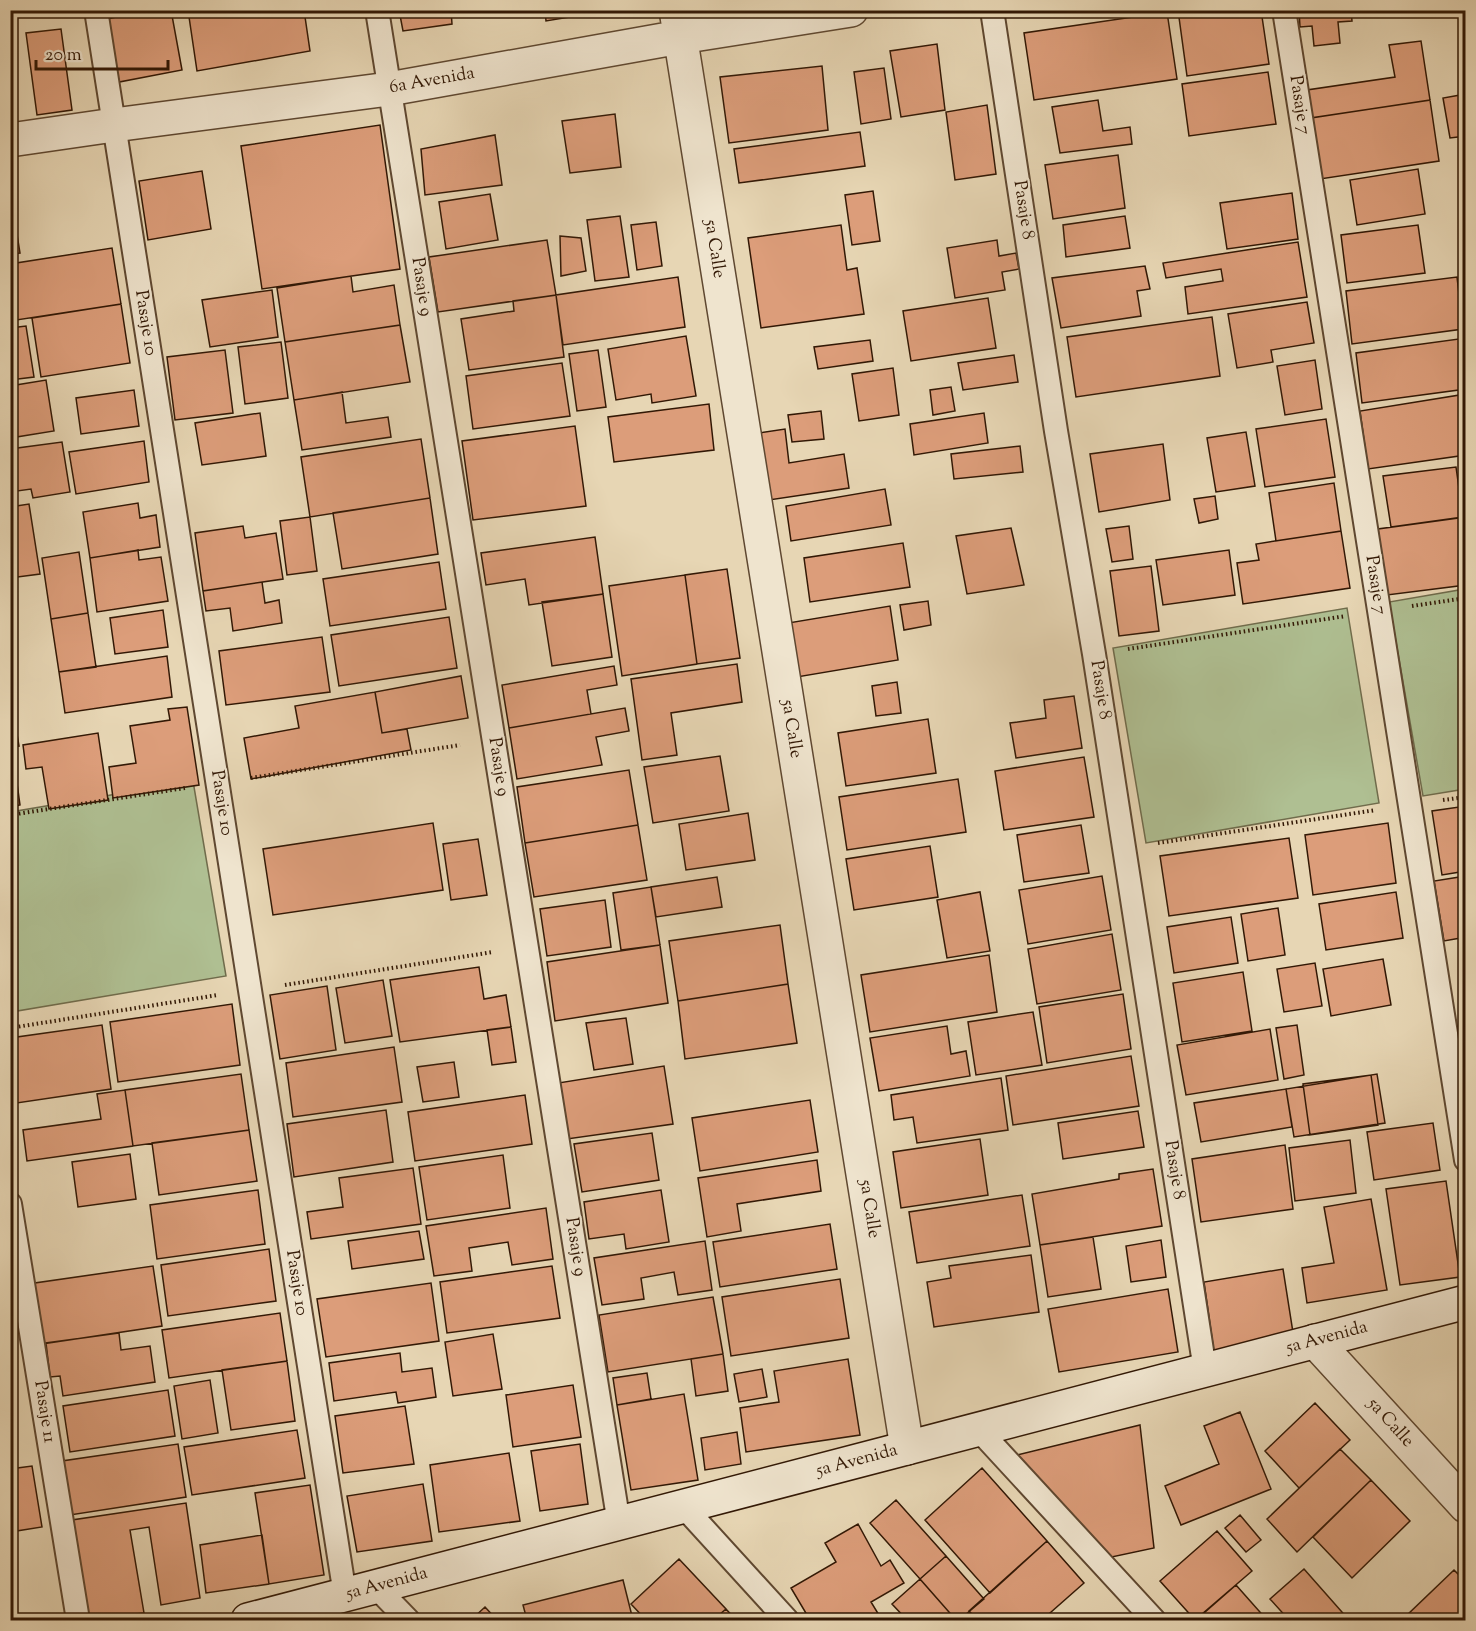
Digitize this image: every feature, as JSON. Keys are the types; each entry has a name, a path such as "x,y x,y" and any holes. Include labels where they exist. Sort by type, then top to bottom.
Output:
{"street":[{"name":"6a Avenida","path":"10,140 389,89 678,24 851,10"},
{"name":"5a Calle","path":"678,24 907,1448"},
{"name":"5a Avenida","path":"248,1620 1466,1302"},
{"name":"5a Calle","path":"1315,1341 1466,1506"}],"lane":[{"name":"Pasaje 10","path":"96,10 345,1595"},
{"name":"Pasaje 9","path":"377,10 619,1524"},
{"name":"Pasaje 8","path":"992,10 1056,431 1094,654 1205,1370"},
{"name":"Pasaje 7","path":"1284,10 1466,1160"},
{"name":"Pasaje 11","path":"10,1204 78,1620"},
{"path":"978,1430 1154,1620"},
{"path":"684,1507 787,1620"},
{"path":"376,1587 408,1620"}],"path":[{"path":"1094,654 1466,598"},
{"path":"1124,848 1466,797"}],"green space":[{"path":"1465,589 1465,789 1423,796 1389,602"},
{"path":"1347,608 1379,803 1146,843 1113,648"},
{"path":"193,781 226,976 11,1012 11,812"}],"building":[{"path":"149,10 171,10 182,70 119,82 107,19"},
{"path":"188,10 304,10 310,51 197,71"},
{"path":"399,10 451,10 452,24 403,31"},
{"path":"545,10 612,10 546,21"},
{"path":"1178,10 1261,10 1269,64 1187,76"},
{"path":"1299,10 1351,10 1352,21 1338,22 1340,43 1314,46 1312,26 1300,27"},
{"path":"1417,10 1442,10 1418,15"},
{"path":"1167,12 1177,79 1034,100 1024,33"},
{"path":"61,29 72,110 37,115 26,33"},
{"path":"1421,41 1430,100 1311,118 1307,90 1395,77 1389,45"},
{"path":"937,44 945,110 901,117 890,51"},
{"path":"822,66 828,130 729,143 720,77"},
{"path":"884,68 891,119 861,124 854,72"},
{"path":"1268,72 1276,124 1189,136 1182,84"},
{"path":"1466,94 1466,136 1450,138 1443,98"},
{"path":"1098,100 1103,131 1130,127 1132,144 1060,153 1052,107"},
{"path":"1430,100 1439,161 1320,179 1311,118"},
{"path":"987,105 996,174 955,180 946,112"},
{"path":"615,114 621,167 570,173 562,121"},
{"path":"380,125 400,269 262,289 241,146"},
{"path":"860,132 865,166 739,183 734,149"},
{"path":"495,135 502,185 425,195 421,149"},
{"path":"1118,155 1125,208 1053,219 1045,165"},
{"path":"1418,169 1425,214 1357,225 1350,180"},
{"path":"202,171 211,229 148,240 139,181"},
{"path":"873,191 880,241 852,245 845,195"},
{"path":"1292,193 1298,239 1227,249 1220,203"},
{"path":"490,194 498,240 446,249 439,202"},
{"path":"12,203 20,253 10,254 10,204"},
{"path":"620,216 629,277 595,281 587,220"},
{"path":"1125,216 1130,248 1066,257 1063,225"},
{"path":"656,222 662,266 637,270 631,225"},
{"path":"841,225 847,270 857,268 864,314 761,328 748,238"},
{"path":"1418,225 1425,273 1347,283 1341,235"},
{"path":"560,236 581,238 586,271 561,276"},
{"path":"547,240 556,295 438,312 429,257"},
{"path":"997,240 999,256 1016,253 1019,269 1002,272 1005,290 955,298 947,248"},
{"path":"1298,242 1307,297 1188,314 1185,287 1223,281 1221,269 1166,278 1163,263"},
{"path":"112,248 121,304 10,321 10,264"},
{"path":"1145,266 1150,289 1137,291 1141,316 1061,328 1052,278"},
{"path":"351,276 353,292 394,285 400,325 285,342 277,288"},
{"path":"678,277 685,327 563,345 556,295"},
{"path":"1457,277 1463,329 1352,344 1346,291"},
{"path":"272,290 278,337 210,347 202,300"},
{"path":"556,295 564,357 469,370 461,319 514,311 513,301"},
{"path":"988,298 996,348 911,361 903,311"},
{"path":"1307,302 1314,343 1271,350 1273,362 1237,368 1228,314"},
{"path":"121,304 130,363 41,377 32,318"},
{"path":"1212,317 1220,376 1076,397 1067,337"},
{"path":"400,325 410,382 294,400 285,342"},
{"path":"26,326 34,377 10,380 10,328"},
{"path":"686,336 696,396 652,403 651,394 616,400 608,349"},
{"path":"1466,338 1466,389 1362,403 1356,353"},
{"path":"870,340 873,361 818,369 814,347"},
{"path":"281,342 288,398 245,404 238,347"},
{"path":"225,350 233,413 175,420 167,357"},
{"path":"598,350 606,407 577,411 569,354"},
{"path":"1014,355 1018,382 963,390 958,363"},
{"path":"1315,360 1322,409 1285,415 1277,366"},
{"path":"562,363 570,416 473,429 466,376"},
{"path":"893,368 899,415 859,421 852,374"},
{"path":"46,380 54,431 10,438 10,386"},
{"path":"951,387 955,411 933,415 930,390"},
{"path":"134,390 139,426 81,434 76,398"},
{"path":"342,392 346,423 388,417 391,437 302,450 294,400"},
{"path":"1466,394 1466,455 1368,469 1360,411"},
{"path":"709,404 714,450 614,462 608,417"},
{"path":"821,411 824,439 792,442 788,415"},
{"path":"260,413 266,456 202,465 195,423"},
{"path":"984,413 988,443 914,455 910,424"},
{"path":"1326,419 1335,477 1265,487 1256,429"},
{"path":"575,426 586,506 473,520 462,441"},
{"path":"785,429 789,463 844,454 849,488 769,500 759,433"},
{"path":"1246,432 1255,486 1216,492 1207,438"},
{"path":"421,439 430,498 310,517 301,457"},
{"path":"144,441 149,482 76,494 69,452"},
{"path":"62,442 70,492 33,498 31,489 10,492 10,449"},
{"path":"1163,444 1170,500 1099,512 1090,454"},
{"path":"1020,446 1023,472 954,479 951,454"},
{"path":"1456,467 1463,517 1391,527 1383,476"},
{"path":"1334,483 1341,531 1276,541 1269,493"},
{"path":"885,489 891,525 791,541 786,506"},
{"path":"1215,496 1218,519 1199,523 1194,499"},
{"path":"430,498 438,554 342,569 333,513"},
{"path":"138,503 140,518 156,515 160,547 90,558 83,512"},
{"path":"29,504 40,574 10,578 10,507"},
{"path":"310,517 317,571 287,575 280,521"},
{"path":"1466,517 1466,585 1387,595 1378,529"},
{"path":"243,526 245,538 276,533 283,579 203,591 195,533"},
{"path":"1129,526 1133,559 1112,562 1106,529"},
{"path":"1011,528 1024,585 967,594 956,536"},
{"path":"1341,531 1350,588 1243,604 1237,563 1259,560 1256,544"},
{"path":"595,537 603,594 529,605 525,579 486,585 481,553"},
{"path":"903,543 910,587 810,602 804,558"},
{"path":"138,550 139,560 161,557 168,601 97,612 90,558"},
{"path":"1229,550 1235,595 1163,605 1156,560"},
{"path":"79,552 88,613 51,619 42,558"},
{"path":"439,562 446,609 330,626 323,579"},
{"path":"1151,566 1159,631 1119,636 1110,571"},
{"path":"727,569 740,658 697,664 685,575"},
{"path":"685,575 697,664 622,676 609,586"},
{"path":"262,582 265,603 279,600 282,623 233,631 230,608 206,611 203,591"},
{"path":"603,594 612,657 552,666 542,602"},
{"path":"928,601 931,625 904,630 900,605"},
{"path":"890,606 898,660 797,677 788,623"},
{"path":"163,610 168,647 115,654 110,618"},
{"path":"88,613 96,667 59,672 51,619"},
{"path":"449,617 457,668 339,686 331,635"},
{"path":"322,637 330,692 226,705 219,651"},
{"path":"167,656 172,697 65,713 59,672"},
{"path":"737,664 742,702 671,713 677,755 642,760 631,679"},
{"path":"614,666 617,685 587,690 591,714 509,728 502,685"},
{"path":"461,676 468,718 382,733 375,692"},
{"path":"897,682 901,713 876,716 872,686"},
{"path":"375,692 382,733 407,729 411,750 251,779 244,738 299,728 295,706"},
{"path":"1074,696 1082,748 1016,758 1010,723 1046,718 1044,700"},
{"path":"187,707 199,785 113,798 109,767 136,763 130,726 170,720 168,709"},
{"path":"625,708 629,731 596,737 602,765 517,779 509,728"},
{"path":"928,719 936,773 846,786 838,733"},
{"path":"15,722 19,746 10,747 10,723"},
{"path":"98,733 108,800 49,809 42,767 26,769 23,745"},
{"path":"10,747 12,747 20,805 10,807"},
{"path":"720,756 729,811 653,823 644,767"},
{"path":"1084,757 1094,817 1004,830 995,771"},
{"path":"629,770 638,825 525,843 517,787"},
{"path":"958,779 966,832 847,850 839,797"},
{"path":"1466,806 1466,871 1442,875 1432,811"},
{"path":"748,813 755,860 686,870 679,824"},
{"path":"433,823 443,890 273,915 263,849"},
{"path":"1388,823 1396,883 1313,895 1305,835"},
{"path":"638,825 647,880 534,897 525,843"},
{"path":"1081,825 1089,873 1024,882 1017,835"},
{"path":"1289,838 1298,898 1169,916 1160,856"},
{"path":"478,839 487,895 451,900 443,844"},
{"path":"930,846 938,897 854,910 846,859"},
{"path":"1102,876 1111,930 1028,944 1019,890"},
{"path":"1466,876 1466,937 1444,941 1434,881"},
{"path":"717,877 722,907 656,917 651,887"},
{"path":"651,887 660,945 621,950 613,893"},
{"path":"980,892 990,951 947,958 937,900"},
{"path":"1396,892 1403,938 1326,950 1319,904"},
{"path":"605,900 611,947 547,956 540,909"},
{"path":"1278,908 1285,955 1248,961 1241,914"},
{"path":"1231,917 1238,963 1174,973 1167,927"},
{"path":"780,925 788,984 678,1001 669,941"},
{"path":"1112,934 1121,990 1037,1004 1028,949"},
{"path":"660,945 668,1003 555,1021 547,962"},
{"path":"989,955 997,1012 870,1032 861,975"},
{"path":"1383,959 1391,1005 1331,1016 1323,969"},
{"path":"1315,963 1322,1006 1284,1012 1277,969"},
{"path":"479,967 484,999 506,995 511,1027 400,1042 390,980"},
{"path":"1243,972 1252,1031 1182,1042 1173,983"},
{"path":"383,980 392,1036 345,1043 336,988"},
{"path":"788,984 797,1043 685,1059 678,1001"},
{"path":"327,986 336,1050 280,1059 270,995"},
{"path":"1123,994 1131,1049 1047,1063 1039,1007"},
{"path":"232,1004 240,1065 118,1082 110,1022"},
{"path":"1033,1012 1042,1065 976,1075 968,1022"},
{"path":"626,1018 633,1064 594,1070 586,1023"},
{"path":"102,1025 111,1089 10,1104 10,1038"},
{"path":"1297,1025 1304,1075 1284,1079 1276,1028"},
{"path":"947,1026 951,1054 966,1051 970,1076 879,1091 870,1038"},
{"path":"511,1027 516,1062 492,1065 487,1030"},
{"path":"1270,1029 1278,1080 1186,1095 1177,1045"},
{"path":"394,1047 402,1102 293,1117 286,1063"},
{"path":"1466,1055 1466,1113 1456,1057"},
{"path":"1131,1056 1139,1106 1013,1125 1006,1076"},
{"path":"454,1062 459,1097 423,1102 417,1067"},
{"path":"664,1066 673,1124 567,1139 558,1083"},
{"path":"241,1074 249,1130 133,1146 125,1090"},
{"path":"1377,1074 1385,1123 1294,1137 1286,1089"},
{"path":"1371,1075 1378,1125 1310,1135 1303,1084"},
{"path":"1001,1078 1008,1130 917,1143 913,1117 894,1120 891,1095"},
{"path":"1286,1089 1292,1127 1201,1142 1194,1103"},
{"path":"125,1090 133,1146 27,1161 23,1130 101,1119 97,1094"},
{"path":"525,1095 532,1144 415,1161 408,1112"},
{"path":"810,1100 818,1152 700,1171 692,1118"},
{"path":"386,1110 393,1162 294,1177 287,1124"},
{"path":"1138,1111 1144,1147 1063,1159 1058,1123"},
{"path":"1433,1123 1440,1170 1374,1180 1367,1132"},
{"path":"249,1130 257,1181 159,1195 152,1143"},
{"path":"652,1133 659,1180 582,1192 574,1144"},
{"path":"980,1139 988,1195 901,1208 893,1152"},
{"path":"1350,1140 1356,1193 1295,1201 1289,1148"},
{"path":"1285,1145 1293,1209 1201,1222 1192,1159"},
{"path":"130,1154 136,1199 78,1207 72,1162"},
{"path":"503,1155 510,1208 427,1220 419,1167"},
{"path":"817,1160 821,1191 737,1204 741,1231 707,1237 698,1178"},
{"path":"413,1168 421,1224 311,1239 307,1212 343,1207 339,1178"},
{"path":"1153,1169 1162,1226 1040,1245 1032,1194 1119,1179 1119,1174"},
{"path":"1446,1181 1460,1277 1400,1285 1386,1189"},
{"path":"258,1190 265,1244 157,1259 150,1205"},
{"path":"661,1190 669,1242 626,1249 624,1234 589,1239 584,1202"},
{"path":"1022,1195 1030,1246 917,1263 909,1212"},
{"path":"1371,1199 1387,1290 1307,1303 1302,1268 1334,1263 1324,1207"},
{"path":"546,1208 553,1259 512,1265 508,1242 469,1248 472,1271 434,1276 426,1226"},
{"path":"830,1224 837,1269 720,1287 713,1242"},
{"path":"419,1231 424,1259 352,1269 348,1241"},
{"path":"1093,1237 1101,1289 1048,1297 1040,1245"},
{"path":"1161,1240 1166,1277 1131,1282 1126,1246"},
{"path":"705,1241 712,1290 678,1295 674,1272 641,1278 644,1299 602,1305 594,1258"},
{"path":"269,1249 276,1301 168,1316 161,1265"},
{"path":"1031,1255 1039,1312 934,1327 927,1282 951,1278 949,1266"},
{"path":"153,1266 162,1326 36,1345 28,1284"},
{"path":"552,1266 560,1318 447,1333 440,1282"},
{"path":"1283,1269 1294,1339 1214,1352 1204,1282"},
{"path":"840,1279 849,1338 731,1356 722,1297"},
{"path":"431,1283 439,1341 326,1357 317,1299"},
{"path":"1168,1289 1178,1352 1059,1372 1048,1309"},
{"path":"713,1297 723,1354 608,1372 599,1315"},
{"path":"280,1313 287,1361 169,1378 162,1330"},
{"path":"119,1333 121,1350 150,1346 155,1382 63,1396 60,1376 50,1377 46,1343"},
{"path":"493,1334 502,1389 453,1396 445,1342"},
{"path":"400,1353 402,1372 432,1368 436,1397 398,1403 396,1392 334,1401 329,1363"},
{"path":"723,1354 728,1391 696,1396 691,1359"},
{"path":"848,1359 860,1435 746,1452 740,1408 779,1402 774,1371"},
{"path":"287,1361 295,1421 231,1430 222,1370"},
{"path":"762,1369 767,1397 739,1402 734,1374"},
{"path":"647,1373 651,1399 617,1405 613,1378"},
{"path":"210,1380 218,1433 182,1439 174,1386"},
{"path":"573,1385 581,1437 513,1447 506,1395"},
{"path":"168,1390 175,1436 70,1452 63,1406"},
{"path":"684,1394 698,1480 631,1490 617,1405"},
{"path":"1315,1403 1350,1440 1299,1488 1265,1451"},
{"path":"405,1406 414,1464 343,1473 335,1416"},
{"path":"1240,1412 1271,1489 1181,1525 1165,1486 1219,1464 1204,1426"},
{"path":"1140,1425 1154,1548 1107,1558 1017,1455"},
{"path":"297,1430 305,1478 192,1495 184,1447"},
{"path":"737,1432 741,1464 705,1470 701,1438"},
{"path":"178,1444 186,1497 70,1515 62,1461"},
{"path":"580,1444 588,1504 540,1511 531,1451"},
{"path":"1340,1449 1371,1480 1297,1552 1267,1519"},
{"path":"509,1453 520,1521 439,1532 430,1465"},
{"path":"32,1466 42,1527 10,1532 10,1469"},
{"path":"982,1468 1047,1541 990,1593 925,1520"},
{"path":"1371,1480 1410,1521 1352,1578 1313,1537"},
{"path":"423,1484 432,1541 357,1552 347,1496"},
{"path":"310,1485 324,1575 269,1584 255,1493"},
{"path":"896,1500 946,1556 920,1579 870,1523"},
{"path":"186,1503 200,1598 161,1605 149,1527 130,1530 144,1613 87,1620 72,1520"},
{"path":"1240,1515 1261,1540 1246,1552 1225,1528"},
{"path":"858,1524 881,1566 890,1560 904,1583 871,1602 882,1620 810,1620 791,1588 836,1562 825,1543"},
{"path":"1217,1531 1252,1571 1195,1620 1160,1581"},
{"path":"262,1535 269,1584 206,1593 200,1545"},
{"path":"1047,1541 1084,1583 1042,1620 978,1620 969,1611"},
{"path":"946,1556 984,1599 959,1620 956,1620 920,1579"},
{"path":"679,1559 726,1609 713,1620 646,1620 631,1604"},
{"path":"1304,1569 1349,1620 1289,1620 1270,1599"},
{"path":"1454,1570 1466,1582 1466,1620 1407,1620 1404,1618"},
{"path":"920,1579 956,1620 907,1620 892,1604"},
{"path":"623,1580 633,1620 527,1620 523,1605"},
{"path":"1236,1585 1267,1620 1196,1620"},
{"path":"485,1607 497,1620 471,1620"},
{"path":"726,1609 736,1620 713,1620"}]}
